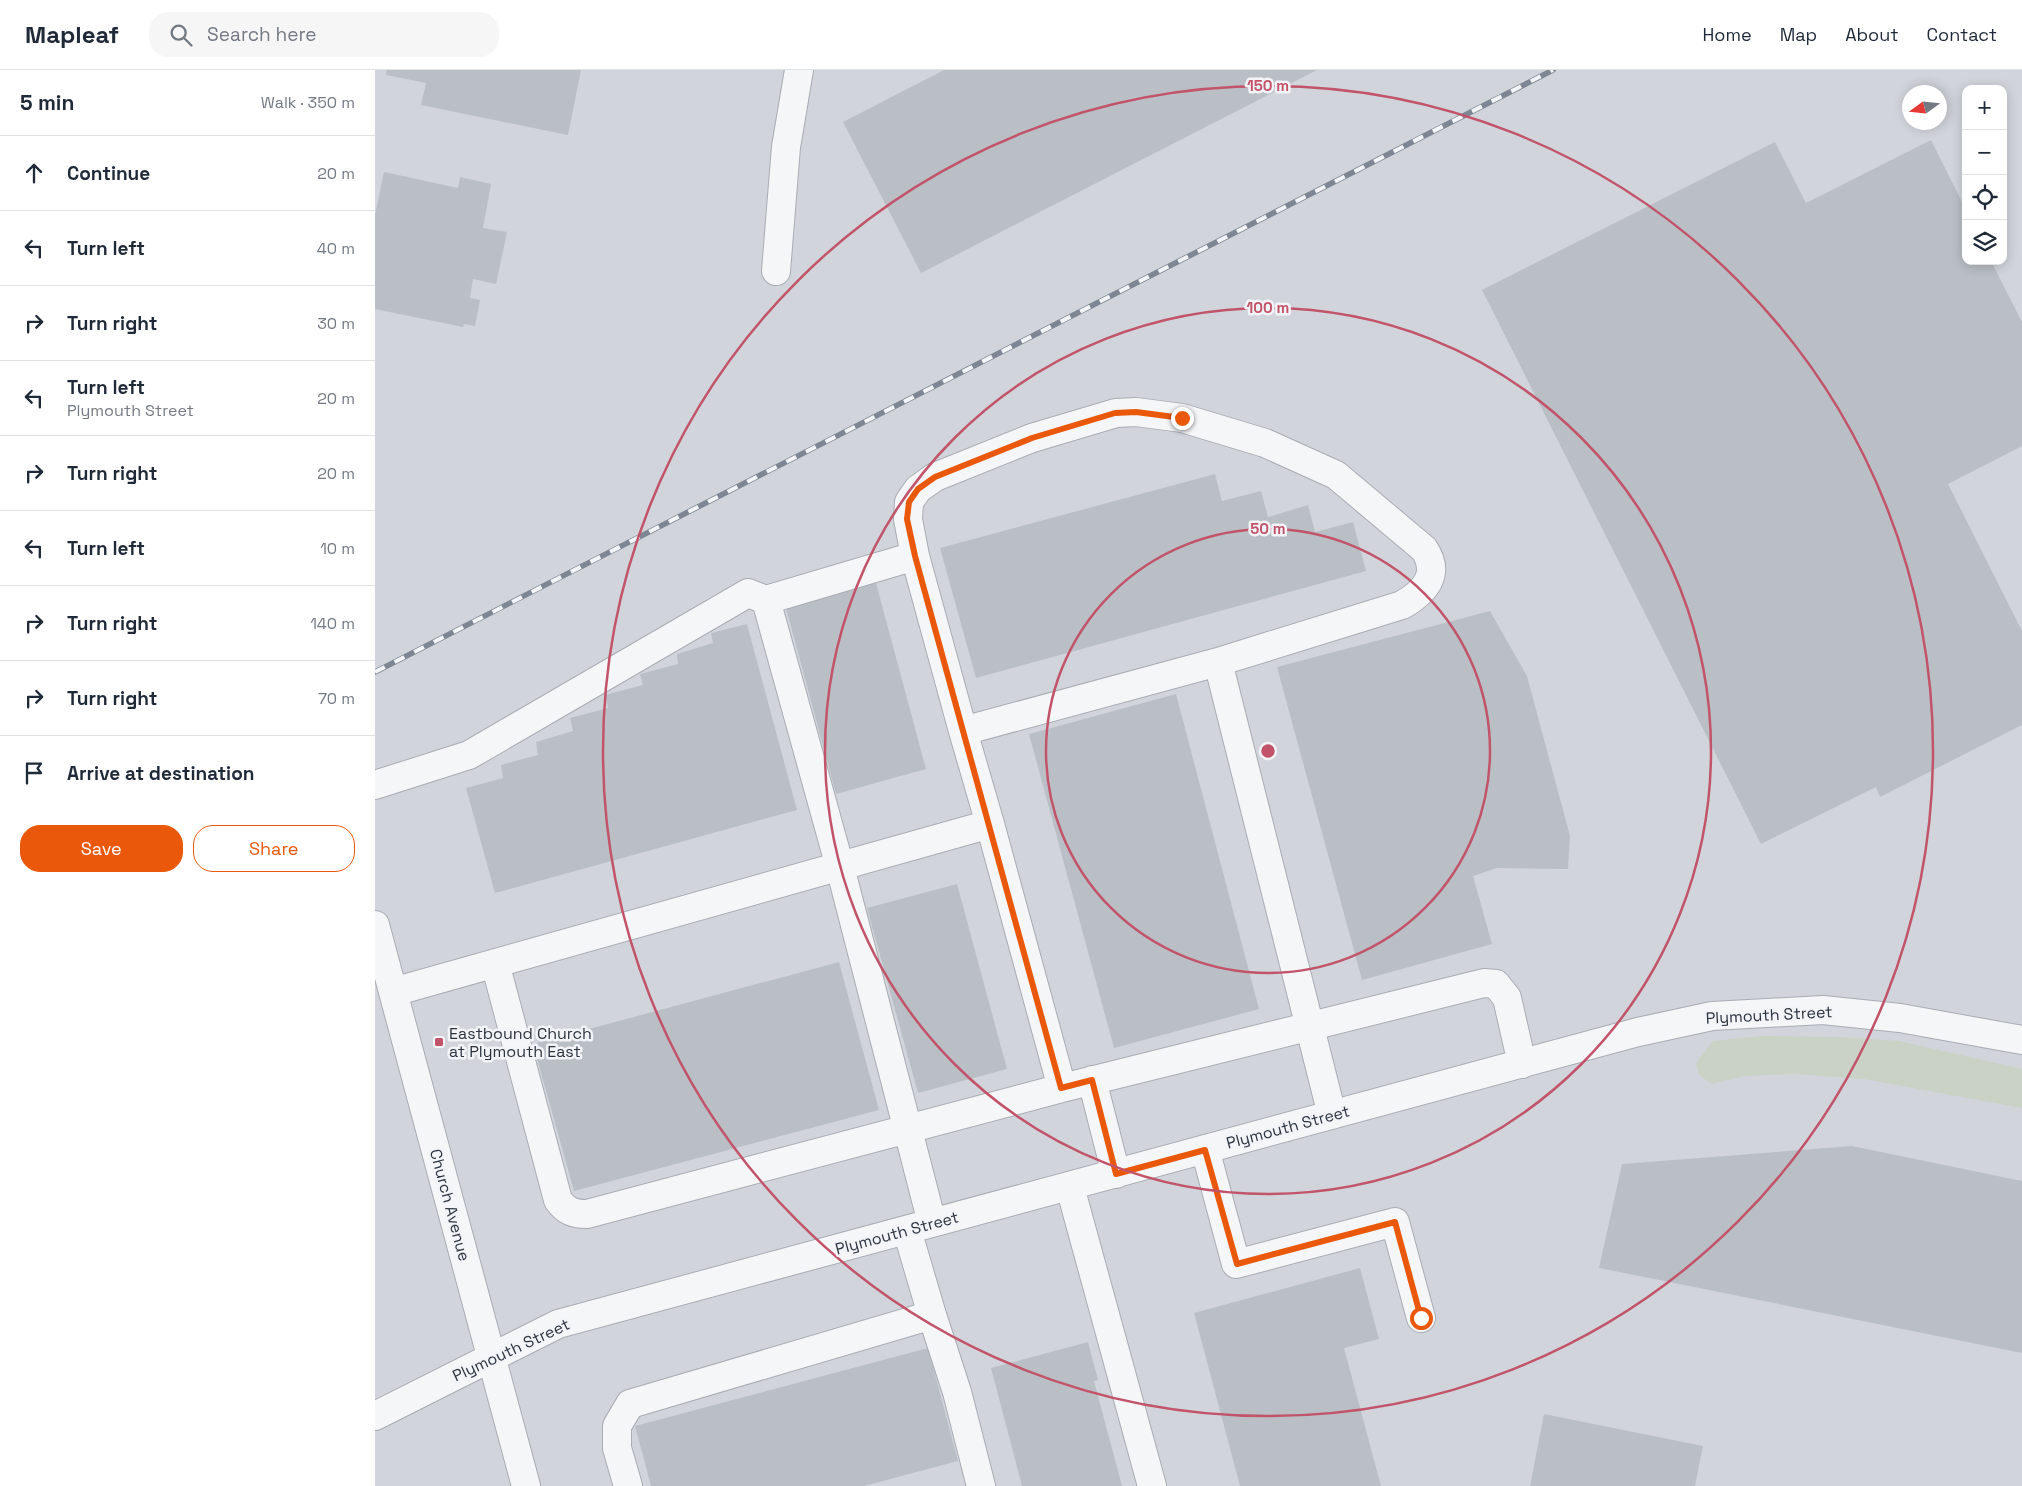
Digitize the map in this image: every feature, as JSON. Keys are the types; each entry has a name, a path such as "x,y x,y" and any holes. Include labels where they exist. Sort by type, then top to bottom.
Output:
{"street":[{"path":"776,271 785,147 799,70"},
{"path":"963,731 1218,662 1402,605 1428,583 1432,571 1430,559 1423,549 1336,475 1265,443 1182,418 1136,412 1115,413 1032,438 935,477 918,489 909,502 907,519 915,556 963,731 990,824 1061,1088"},
{"path":"375,785 469,755 748,593 767,600 915,556"},
{"path":"767,600 840,867 908,1130 919,1227 932,1315 957,1392 981,1486"},
{"path":"1218,662 1332,1115"},
{"path":"393,992 990,824"},
{"name":"Church Avenue","path":"375,925 526,1486"},
{"path":"495,963 558,1200 565,1210 575,1214 587,1214 1092,1080 1484,983 1496,984 1507,998 1522,1064"},
{"name":"Plymouth Street","path":"375,1416 558,1324 1638,1032 1712,1016 1823,1010 1900,1018 2022,1040"},
{"path":"1092,1080 1116,1174"},
{"path":"1205,1150 1237,1264 1395,1222 1421,1318"},
{"path":"1070,1187 1152,1486"},
{"path":"628,1486 617,1448 617,1426 630,1404 932,1315"}],"shaded area":[{"path":"375,70 2022,70 2022,1486 375,1486"}],"green space":[{"path":"1761,1036 1839,1037 1899,1041 2022,1069 2022,1108 1864,1079 1796,1074 1744,1076 1711,1084 1699,1074 1696,1063 1713,1041"}],"building":[{"path":"387,70 581,70 568,135 421,105 426,83 386,75"},
{"path":"944,70 1317,70 921,273 843,122"},
{"path":"1931,140 1962,202 1962,265 1993,265 2022,322 2022,446 1948,484 2022,631 2022,725 1880,797 1876,787 1761,844 1482,290 1775,142 1806,203"},
{"path":"384,172 458,188 460,177 491,184 483,228 507,232 496,284 473,279 470,298 480,300 475,326 464,324 463,327 375,309 375,215"},
{"path":"1215,474 1222,501 1261,491 1268,517 1308,505 1315,532 1353,522 1366,571 976,678 940,548"},
{"path":"876,583 926,769 836,794 786,608"},
{"path":"1490,611 1527,676 1570,836 1568,869 1497,868 1473,876 1492,944 1362,980 1277,667"},
{"path":"747,624 797,810 495,893 466,788 503,778 501,765 538,755 536,742 573,731 570,718 608,708 605,695 643,685 640,674 678,664 677,654 713,643 711,633"},
{"path":"1176,694 1259,1009 1114,1048 1029,734"},
{"path":"957,884 1007,1069 918,1093 867,908"},
{"path":"839,962 879,1110 574,1191 533,1044"},
{"path":"1852,1146 2022,1181 2022,1353 1599,1268 1622,1164"},
{"path":"1360,1268 1379,1339 1344,1348 1381,1486 1240,1486 1194,1313"},
{"path":"1088,1342 1098,1380 1094,1381 1122,1486 1022,1486 991,1368"},
{"path":"928,1348 958,1461 864,1486 651,1486 635,1426"},
{"path":"1544,1414 1703,1446 1695,1486 1530,1486"}],"railway":[{"path":"375,672 1553,70"}],"place":[{"name":"Eastbound Church at Plymouth East","path":"439,1042"}],"route":[{"path":"1182,418 1136,412 1115,413 1032,438 935,477 918,489 909,502 907,519 915,556 1061,1088 1092,1080 1116,1174 1205,1150 1237,1264 1395,1222 1421,1318"}]}
